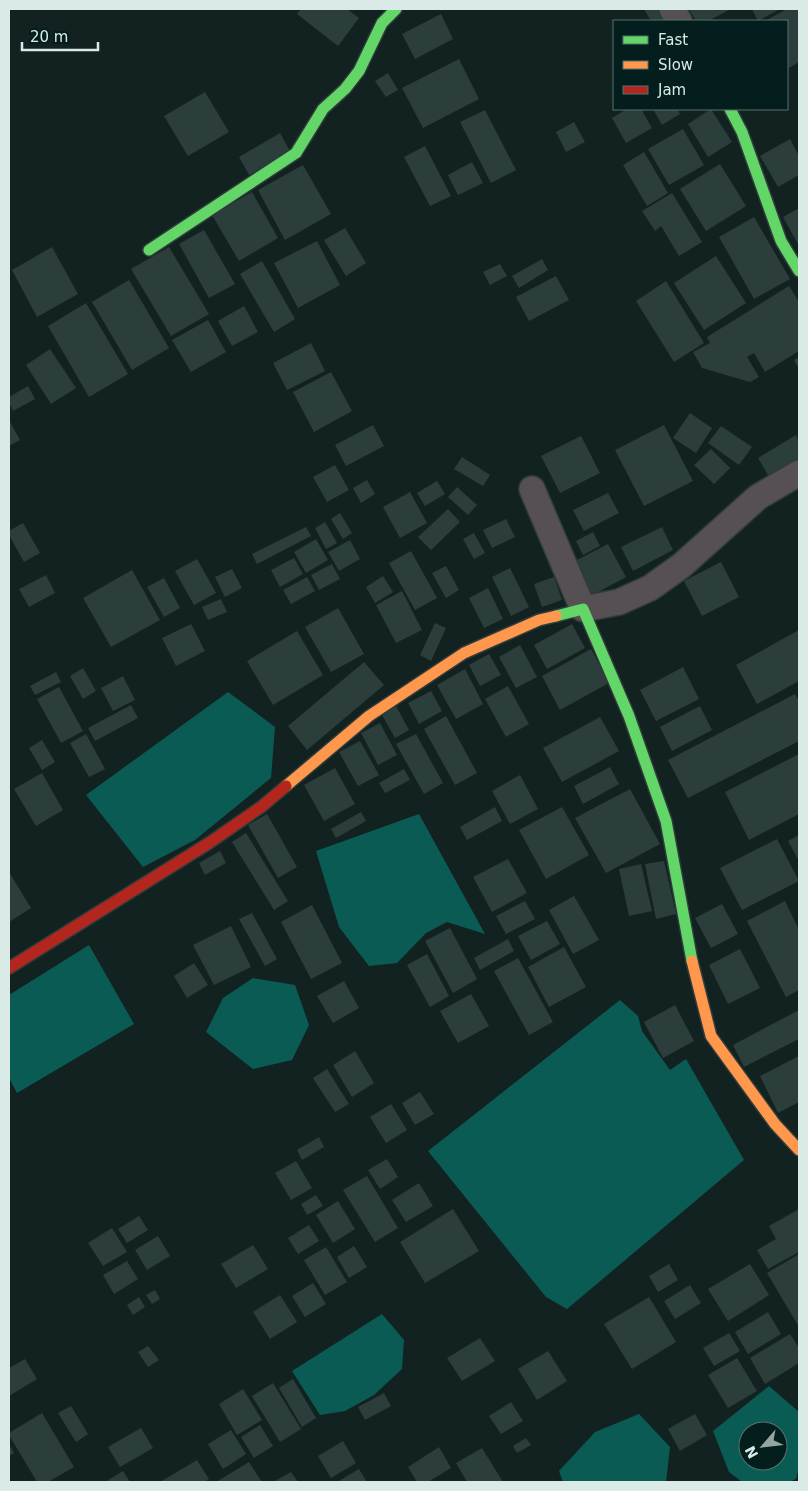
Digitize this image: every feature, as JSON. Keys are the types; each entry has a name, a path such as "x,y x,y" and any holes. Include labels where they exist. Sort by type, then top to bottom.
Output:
{"street":[{"path":"149,250 296,153 323,109 345,89 358,71 382,23 396,9"},
{"path":"672,9 678,20"},
{"path":"731,110 742,132 781,241 799,272"},
{"path":"9,968 209,843 254,812 369,716 464,653 539,620 619,602 650,588 681,566 758,497 799,473"},
{"path":"532,489 629,716 666,822 691,955 712,1036 775,1124 799,1150"}],"water":[{"path":"228,692 275,727 271,778 195,840 143,867 86,795"},
{"path":"419,814 485,934 447,922 426,933 397,963 369,966 339,927 316,851"},
{"path":"89,945 134,1024 17,1093 9,1078 9,995"},
{"path":"253,978 295,985 309,1025 292,1060 253,1069 206,1032 223,998"},
{"path":"620,1000 638,1016 642,1031 670,1070 686,1059 744,1160 567,1309 546,1297 428,1151"},
{"path":"382,1314 404,1340 402,1369 374,1395 345,1411 320,1415 292,1371"},
{"path":"769,1386 799,1412 799,1468 796,1479 789,1482 742,1482 729,1472 713,1431"},
{"path":"639,1414 670,1447 666,1482 563,1482 559,1471 595,1432"}],"building":[{"path":"301,9 347,9 359,18 338,46 297,14"},
{"path":"644,9 667,9 673,20 650,20"},
{"path":"689,9 731,9 710,20 695,20"},
{"path":"752,9 780,9 760,20 758,20"},
{"path":"787,9 799,9 799,62 789,68 788,66 788,20 767,20"},
{"path":"441,14 453,39 415,59 402,34"},
{"path":"459,59 479,99 423,128 402,88"},
{"path":"388,73 398,90 386,97 375,81"},
{"path":"205,92 229,132 188,156 164,116"},
{"path":"485,110 516,170 491,183 460,122"},
{"path":"625,110 642,110 652,128 626,143 612,118"},
{"path":"654,110 678,110 680,114 662,125"},
{"path":"712,110 732,142 708,157 688,124"},
{"path":"574,122 585,142 566,152 556,132"},
{"path":"683,129 704,165 669,185 648,149"},
{"path":"280,133 290,151 249,175 239,157"},
{"path":"790,139 799,156 799,175 778,187 760,156"},
{"path":"425,146 451,196 430,206 404,157"},
{"path":"644,152 668,193 647,206 623,165"},
{"path":"472,162 483,183 458,195 448,175"},
{"path":"720,164 746,206 706,231 680,189"},
{"path":"303,165 331,214 285,240 258,190"},
{"path":"252,192 278,238 239,261 212,215"},
{"path":"672,193 702,242 679,256 661,226 655,231 642,211"},
{"path":"799,208 799,246 783,217"},
{"path":"754,217 790,279 754,299 719,237"},
{"path":"345,228 366,263 346,276 324,240"},
{"path":"204,230 235,284 209,298 179,244"},
{"path":"317,241 340,285 298,308 274,263"},
{"path":"52,247 78,294 37,317 12,270"},
{"path":"169,247 209,314 171,336 131,269"},
{"path":"716,256 746,303 704,330 674,283"},
{"path":"542,259 548,270 519,288 512,276"},
{"path":"262,261 295,319 274,332 240,274"},
{"path":"500,264 507,276 490,285 483,272"},
{"path":"556,276 569,300 529,321 516,297"},
{"path":"129,280 169,348 132,370 92,302"},
{"path":"666,281 704,343 674,362 636,301"},
{"path":"789,286 799,302 799,351 765,372 754,353 747,357 759,377 750,382 702,368 693,352 710,343 707,337"},
{"path":"86,303 128,374 89,397 48,326"},
{"path":"244,306 258,332 232,346 218,321"},
{"path":"208,320 226,352 191,372 172,340"},
{"path":"311,343 325,371 287,390 273,363"},
{"path":"50,349 76,388 51,404 26,365"},
{"path":"799,357 799,369 794,360"},
{"path":"331,372 352,411 314,432 293,392"},
{"path":"28,386 35,399 13,411 9,397"},
{"path":"690,413 712,428 696,453 673,438"},
{"path":"9,420 20,440 9,446"},
{"path":"373,425 384,446 346,466 335,445"},
{"path":"664,425 693,481 644,506 615,450"},
{"path":"721,426 752,447 739,465 708,443"},
{"path":"796,435 799,441 799,463 771,480 758,458"},
{"path":"581,436 600,473 560,493 541,456"},
{"path":"711,449 730,468 714,484 694,465"},
{"path":"462,457 490,475 483,486 454,469"},
{"path":"335,465 349,490 327,502 313,477"},
{"path":"367,480 375,494 361,503 353,488"},
{"path":"437,481 445,494 425,506 417,493"},
{"path":"457,487 477,505 468,515 448,497"},
{"path":"410,492 427,523 400,538 383,507"},
{"path":"608,493 619,513 584,531 573,510"},
{"path":"448,509 460,522 431,550 418,537"},
{"path":"340,513 352,533 343,539 331,519"},
{"path":"506,519 515,537 492,548 483,530"},
{"path":"325,522 337,543 326,549 315,528"},
{"path":"23,523 40,553 24,562 9,535 9,531"},
{"path":"306,527 311,536 257,564 252,554"},
{"path":"662,527 673,550 633,571 621,547"},
{"path":"593,532 600,546 583,555 576,541"},
{"path":"474,533 485,553 474,559 463,539"},
{"path":"316,539 328,560 306,573 294,552"},
{"path":"350,540 360,559 339,571 328,552"},
{"path":"608,544 626,577 589,597 571,563"},
{"path":"411,551 437,598 415,610 389,563"},
{"path":"294,558 303,574 280,587 271,570"},
{"path":"197,559 216,593 194,605 175,571"},
{"path":"721,562 739,597 702,616 684,581"},
{"path":"332,564 340,579 319,590 311,575"},
{"path":"446,566 459,590 446,598 432,573"},
{"path":"510,568 529,607 511,616 492,577"},
{"path":"232,569 242,588 225,597 215,577"},
{"path":"132,570 160,620 111,647 83,598"},
{"path":"46,575 55,593 29,607 19,589"},
{"path":"383,576 393,592 375,603 366,587"},
{"path":"307,577 315,591 291,604 283,590"},
{"path":"554,577 562,600 542,607 534,584"},
{"path":"164,578 180,608 164,617 147,587"},
{"path":"488,588 503,619 484,628 469,598"},
{"path":"402,591 422,630 396,643 376,605"},
{"path":"221,599 227,612 208,620 202,607"},
{"path":"338,608 364,654 331,672 305,627"},
{"path":"435,623 446,628 431,661 420,655"},
{"path":"191,624 205,651 176,666 162,638"},
{"path":"572,624 585,648 547,669 534,645"},
{"path":"799,630 799,681 757,704 736,665"},
{"path":"297,631 323,675 273,705 247,661"},
{"path":"520,645 537,677 516,688 499,657"},
{"path":"591,649 609,683 560,710 542,676"},
{"path":"489,654 501,675 480,686 469,665"},
{"path":"364,662 384,685 307,750 288,726"},
{"path":"683,667 699,699 656,721 640,690"},
{"path":"83,668 96,691 83,699 70,676"},
{"path":"465,669 483,704 456,719 437,685"},
{"path":"56,672 61,682 35,695 30,686"},
{"path":"123,676 135,700 113,711 101,688"},
{"path":"508,686 529,724 506,737 485,699"},
{"path":"59,687 83,731 61,743 37,699"},
{"path":"431,691 442,711 419,724 408,703"},
{"path":"795,694 799,702 799,741 688,798 668,760"},
{"path":"131,705 138,718 95,741 88,728"},
{"path":"396,706 409,730 395,738 382,715"},
{"path":"700,706 712,730 672,751 660,727"},
{"path":"446,716 477,773 455,785 424,729"},
{"path":"600,717 619,751 562,782 543,748"},
{"path":"380,723 397,755 378,765 361,733"},
{"path":"86,734 105,769 89,777 70,743"},
{"path":"416,734 443,783 424,794 396,744"},
{"path":"42,740 55,762 42,770 29,748"},
{"path":"360,741 379,775 358,786 339,752"},
{"path":"799,754 799,814 749,840 725,792"},
{"path":"610,767 619,784 583,804 574,786"},
{"path":"335,768 355,804 324,821 304,785"},
{"path":"404,769 410,780 385,793 379,783"},
{"path":"42,773 63,810 36,826 14,789"},
{"path":"520,775 538,809 510,824 492,791"},
{"path":"630,789 660,844 606,873 575,818"},
{"path":"495,807 502,821 467,840 460,827"},
{"path":"562,807 589,855 546,879 519,830"},
{"path":"361,812 366,821 336,838 331,829"},
{"path":"267,814 297,867 278,878 248,825"},
{"path":"246,833 288,901 274,910 232,842"},
{"path":"799,835 799,861 788,841"},
{"path":"777,839 799,881 742,910 720,868"},
{"path":"220,851 226,863 205,875 199,863"},
{"path":"508,859 527,893 492,912 473,877"},
{"path":"664,861 676,914 656,919 645,864"},
{"path":"641,864 652,911 629,916 619,869"},
{"path":"9,872 31,908 9,922"},
{"path":"574,896 599,940 573,954 549,910"},
{"path":"525,901 535,919 506,934 496,916"},
{"path":"785,901 799,930 799,990 786,997 747,921"},
{"path":"722,904 738,934 711,948 695,918"},
{"path":"312,905 342,963 311,979 281,922"},
{"path":"252,913 277,959 265,966 239,919"},
{"path":"547,921 560,944 531,960 518,936"},
{"path":"231,926 251,967 214,985 193,945"},
{"path":"450,928 477,979 453,993 425,941"},
{"path":"508,939 514,951 480,970 474,958"},
{"path":"564,947 586,987 549,1007 528,967"},
{"path":"740,949 760,988 728,1004 709,965"},
{"path":"427,954 449,996 430,1007 407,965"},
{"path":"518,958 553,1022 529,1035 494,971"},
{"path":"194,963 208,985 187,998 174,976"},
{"path":"344,981 359,1008 333,1023 317,996"},
{"path":"471,994 489,1026 458,1043 440,1011"},
{"path":"675,1005 694,1041 663,1058 644,1022"},
{"path":"799,1010 799,1039 744,1067 733,1045"},
{"path":"355,1051 374,1083 352,1097 333,1065"},
{"path":"799,1056 799,1102 778,1113 760,1076"},
{"path":"327,1069 349,1104 335,1112 313,1078"},
{"path":"420,1092 434,1114 415,1125 402,1103"},
{"path":"391,1104 407,1130 386,1143 370,1117"},
{"path":"319,1137 324,1147 302,1160 297,1150"},
{"path":"387,1159 398,1177 380,1189 368,1170"},
{"path":"296,1161 312,1188 291,1200 275,1173"},
{"path":"367,1176 398,1228 375,1242 343,1190"},
{"path":"419,1183 433,1206 406,1222 392,1200"},
{"path":"316,1195 323,1206 307,1215 301,1204"},
{"path":"338,1201 355,1229 333,1243 316,1215"},
{"path":"453,1209 479,1251 425,1283 400,1242"},
{"path":"799,1209 799,1252 768,1269 757,1250 776,1239 769,1226"},
{"path":"139,1216 148,1230 127,1243 118,1229"},
{"path":"309,1225 319,1241 298,1254 288,1238"},
{"path":"112,1228 127,1252 103,1266 88,1243"},
{"path":"158,1236 170,1256 147,1270 135,1250"},
{"path":"253,1245 268,1269 236,1288 221,1264"},
{"path":"354,1246 367,1267 349,1278 337,1257"},
{"path":"326,1247 347,1282 325,1295 304,1260"},
{"path":"799,1254 799,1327 767,1273"},
{"path":"127,1261 138,1279 114,1294 103,1275"},
{"path":"669,1264 678,1280 658,1292 649,1276"},
{"path":"750,1264 769,1295 728,1321 708,1289"},
{"path":"313,1283 326,1304 305,1317 292,1296"},
{"path":"690,1285 701,1303 675,1319 664,1301"},
{"path":"155,1290 160,1299 152,1304 146,1295"},
{"path":"280,1295 297,1322 270,1339 253,1312"},
{"path":"139,1297 145,1307 133,1315 127,1305"},
{"path":"649,1297 676,1342 632,1369 604,1324"},
{"path":"768,1312 781,1334 748,1354 735,1332"},
{"path":"729,1333 740,1351 714,1366 703,1348"},
{"path":"790,1334 799,1348 799,1363 765,1384 750,1358"},
{"path":"480,1338 495,1361 462,1381 447,1358"},
{"path":"148,1346 159,1360 148,1367 138,1352"},
{"path":"548,1351 567,1381 537,1400 518,1369"},
{"path":"737,1358 757,1391 728,1408 708,1375"},
{"path":"25,1359 37,1379 9,1396 9,1368"},
{"path":"293,1379 316,1418 302,1427 279,1388"},
{"path":"273,1383 301,1429 280,1442 252,1396"},
{"path":"243,1389 262,1420 237,1435 219,1404"},
{"path":"384,1393 391,1406 365,1420 358,1407"},
{"path":"511,1402 523,1421 501,1434 489,1416"},
{"path":"71,1406 88,1434 76,1442 58,1413"},
{"path":"42,1413 74,1467 48,1482 37,1482 9,1435 9,1433"},
{"path":"695,1414 707,1435 680,1451 668,1429"},
{"path":"260,1425 273,1446 254,1458 241,1437"},
{"path":"141,1428 153,1448 120,1467 108,1447"},
{"path":"231,1430 246,1454 223,1469 208,1444"},
{"path":"526,1438 531,1445 517,1453 513,1446"},
{"path":"343,1441 356,1463 331,1478 318,1456"},
{"path":"9,1444 14,1453 9,1456"},
{"path":"439,1447 451,1468 428,1482 417,1482 408,1467"},
{"path":"482,1448 503,1482 467,1482 456,1463"},
{"path":"197,1460 209,1479 205,1482 160,1482"},
{"path":"249,1462 262,1482 216,1482"},
{"path":"359,1469 367,1482 337,1482"},
{"path":"123,1471 130,1482 105,1482"},
{"path":"291,1472 298,1482 273,1482"}],"traffic: fast":[{"path":"149,250 296,153 323,109 345,89 359,71 382,23 396,9"},
{"path":"731,110 742,132 781,241 799,271"},
{"path":"556,616 583,609 629,716 666,821 692,961"}],"traffic: slow":[{"path":"286,786 369,716 464,653 539,620 556,616"},
{"path":"692,961 711,1036 775,1124 799,1150"}],"traffic: jam":[{"path":"9,968 209,843 261,807 286,786"}]}
